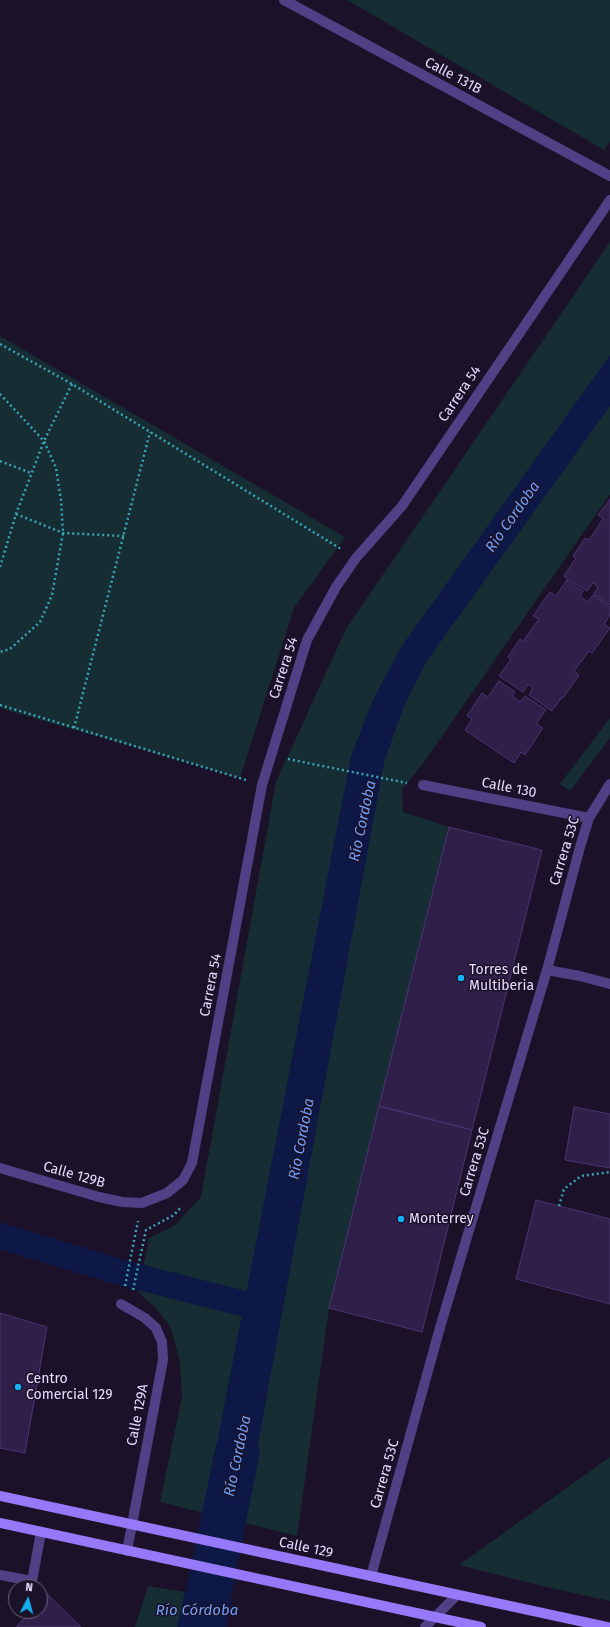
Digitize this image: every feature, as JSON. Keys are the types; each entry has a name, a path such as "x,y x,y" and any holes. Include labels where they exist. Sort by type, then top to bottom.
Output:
{"main road":[{"name":"Calle 129","path":"0,1496 607,1627"},
{"path":"0,1523 481,1627"}],"street":[{"name":"Calle 131B","path":"284,0 610,176"},
{"name":"Carrera 54","path":"142,1203 167,1193 183,1180 192,1162 262,785 306,640 336,587 356,558 402,506 610,200"},
{"name":"Carrera 53C","path":"371,1576 443,1316 547,970 580,847 589,818 610,784"},
{"name":"Calle 130","path":"423,785 589,818"},
{"path":"547,970 580,976 610,984"},
{"name":"Calle 129B","path":"0,1168 99,1197 122,1202 142,1203"},
{"name":"Calle 129A","path":"121,1304 145,1318 156,1328 162,1342 163,1354 128,1551"},
{"path":"0,1575 32,1581 41,1532"},
{"path":"425,1627 457,1595"}],"path":[{"path":"0,344 72,384 356,558"},
{"path":"0,567 16,514 44,441 72,384"},
{"path":"0,394 44,441 56,468 61,500 63,532 52,595 40,622 10,649 0,652"},
{"path":"74,728 150,432"},
{"path":"0,461 32,473"},
{"path":"16,514 63,532 124,536"},
{"path":"0,705 262,785"},
{"path":"271,755 398,781"},
{"path":"559,1206 564,1189 581,1176 610,1172"},
{"path":"133,1289 146,1230 174,1215 186,1201"},
{"path":"124,1288 136,1233"}],"green space":[{"path":"347,0 610,0 610,141 604,150"},
{"path":"610,242 610,494 422,765 402,789 403,812 449,827 329,1308 297,1536 160,1502 182,1397 180,1363 171,1328 156,1308 138,1292 149,1238 174,1226 201,1197 276,782 346,629"},
{"path":"0,336 345,537 294,608 240,778 0,708"},
{"path":"610,718 610,738 570,791 560,784"},
{"path":"610,1457 610,1601 459,1565"},
{"path":"148,1586 185,1592 177,1627 135,1627"}],"water":[{"name":"Rio Cordoba","path":"610,355 610,406 426,662 403,708 384,763 244,1519 204,1509 351,756 373,700 401,647"},
{"name":"Río Córdoba","path":"185,1592 232,1602 226,1627 177,1627"}],"building":[{"path":"610,499 610,605 594,594 598,587 593,583 587,591 564,576 576,558 573,556 585,538 589,540 603,519 598,515"},
{"path":"567,580 583,591 580,596 588,602 593,595 610,607 610,615 604,624 610,628 592,653 589,651 574,671 579,675 552,711 529,695 533,688 528,684 523,692 499,676 511,659 508,657 520,639 523,641 539,619 533,616 550,592 556,596"},
{"path":"499,681 515,692 512,696 520,702 525,696 546,710 536,724 543,728 525,755 521,752 514,763 465,730 472,719 467,716 482,693 488,697"},
{"name":"Torres de Multiberia","path":"449,827 542,850 472,1130 379,1106"},
{"name":"Monterrey","path":"379,1106 472,1130 422,1332 329,1308"},
{"path":"574,1107 610,1114 610,1168 565,1160"},
{"path":"536,1200 610,1219 610,1304 516,1279"},
{"name":"Centro Comercial 129","path":"0,1313 47,1327 25,1453 0,1448"},
{"path":"48,1595 81,1627 16,1627 24,1619 48,1619"}],"waterway":[{"path":"0,1236 123,1273 269,1310"},
{"name":"Río Cordoba","path":"202,1627 237,1453"}],"place":[{"name":"Torres de Multiberia","path":"461,978"},
{"name":"Monterrey","path":"401,1219"},
{"name":"Centro Comercial 129","path":"18,1387"}]}
